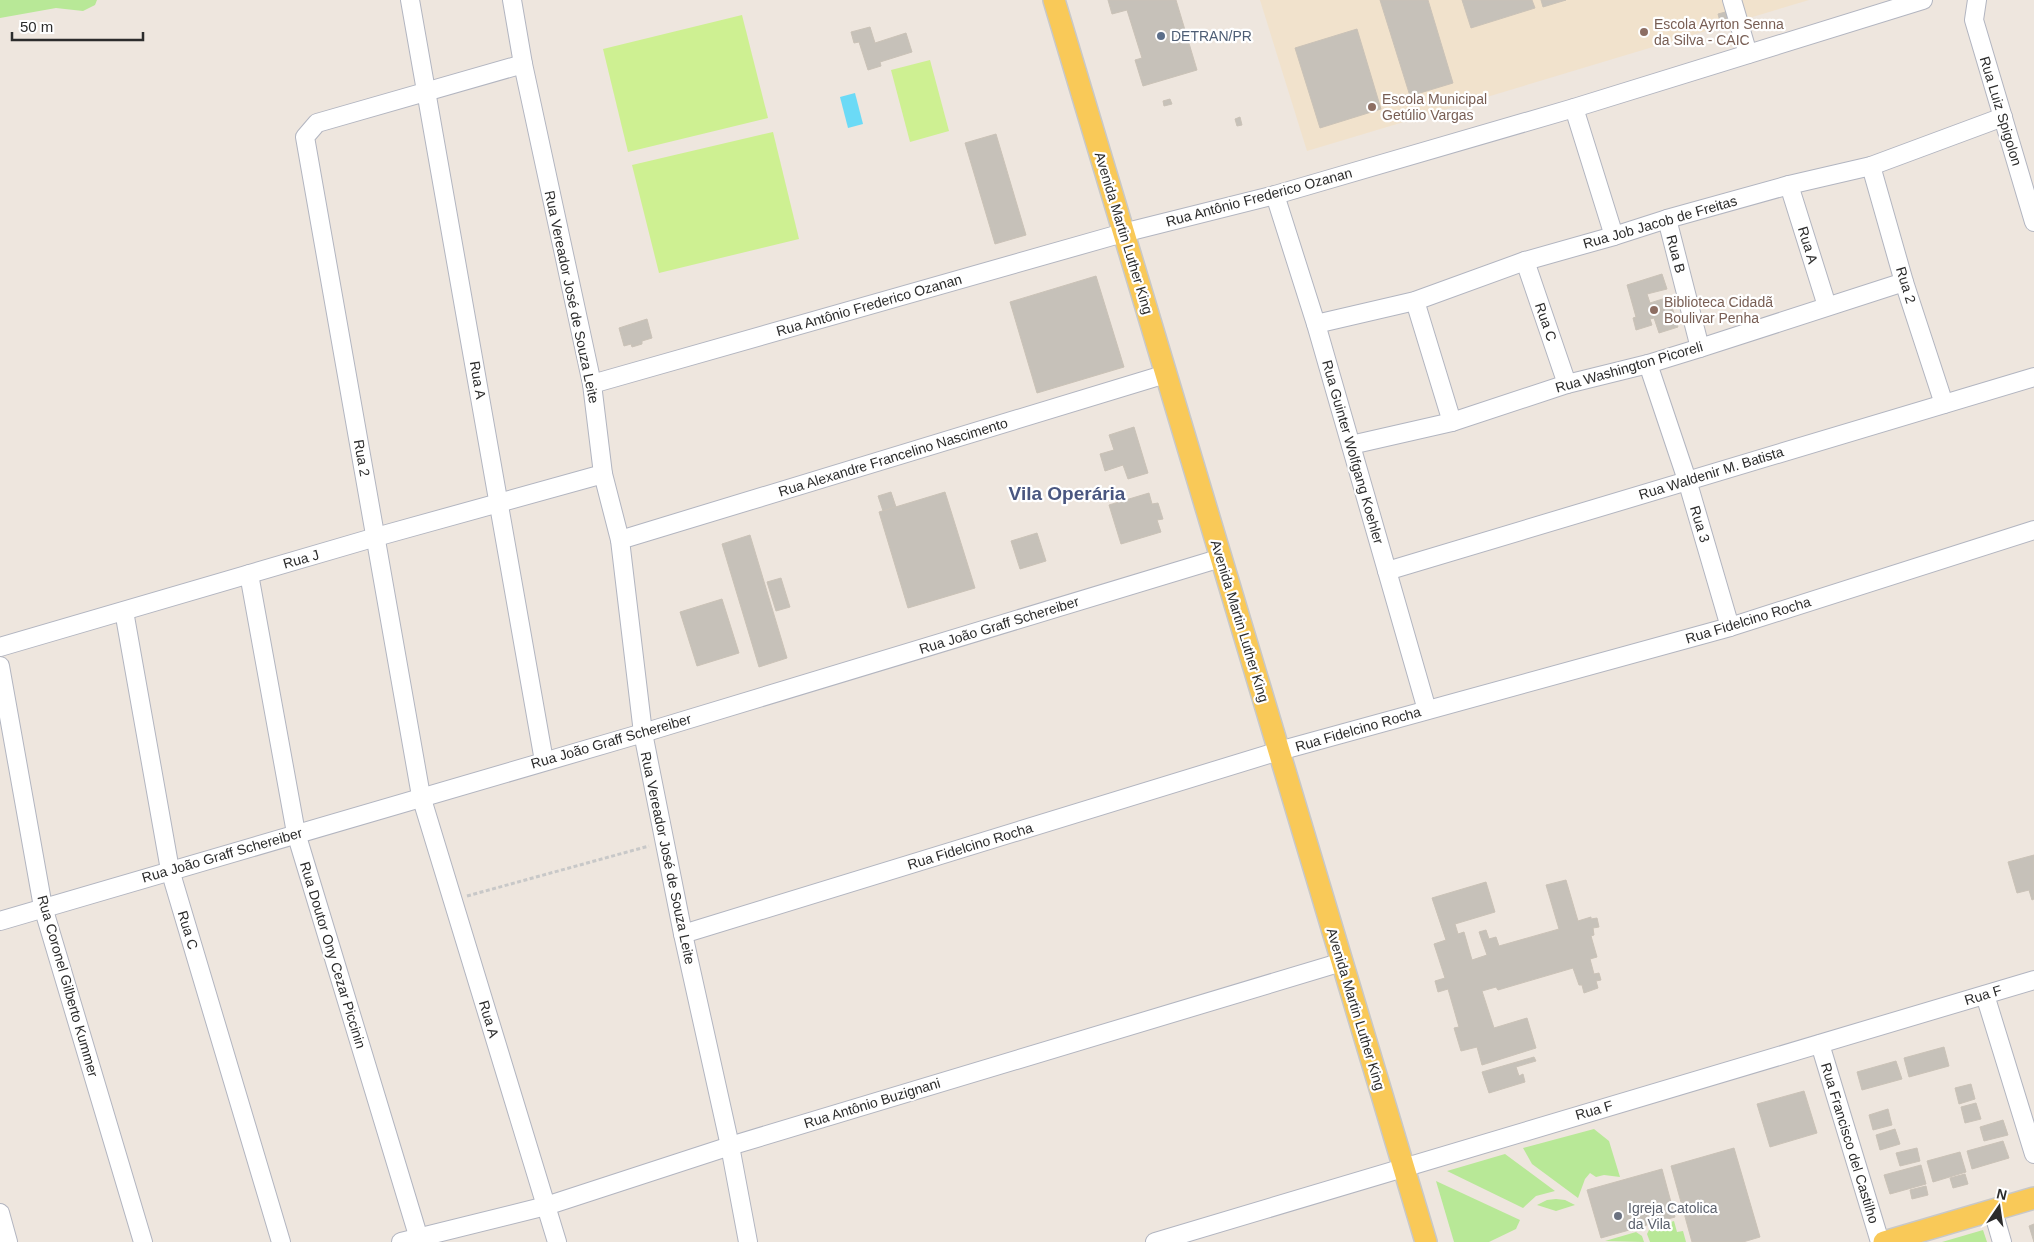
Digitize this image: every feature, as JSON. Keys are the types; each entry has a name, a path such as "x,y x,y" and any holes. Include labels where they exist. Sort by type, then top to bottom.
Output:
{"main road":[{"name":"Avenida Martin Luther King","path":"1054,0 1426,1242"},
{"path":"1882,1242 2034,1198"}],"street":[{"name":"Rua A","path":"410,0 500,502 544,761"},
{"name":"Rua Vereador José de Souza Leite","path":"512,0 522,64 592,384 602,474 620,540 643,733 683,934 730,1146 748,1242"},
{"path":"1732,0 1748,54"},
{"name":"Rua Antônio Frederico Ozanan","path":"592,384 1123,233 1275,194 1574,108 1923,0"},
{"name":"Rua Luiz Spigolon","path":"1976,0 1974,20 2034,222"},
{"path":"426,92 522,64"},
{"name":"Rua 2","path":"421,796 305,137 317,123 426,92"},
{"path":"1574,108 1614,236"},
{"name":"Rua Job Jacob de Freitas","path":"1316,324 1414,301 1525,261 1666,219 1789,184 1871,166 2003,117"},
{"name":"Rua 2","path":"1871,166 1904,282 1944,404"},
{"name":"Rua A","path":"1789,184 1827,306"},
{"name":"Rua Guinter Wolfgang Koehler","path":"1275,194 1316,324 1427,710"},
{"name":"Rua B","path":"1666,219 1700,348"},
{"name":"Rua C","path":"1525,261 1567,384"},
{"name":"Rua Washington Picoreli","path":"1351,444 1452,422 1567,384 1648,364 1700,348 1904,282"},
{"path":"1414,301 1452,422"},
{"name":"Rua 3","path":"1648,364 1687,480 1730,627"},
{"name":"Rua Alexandre Francelino Nascimento","path":"620,540 1166,374"},
{"name":"Rua Waldenir M. Batista","path":"1387,570 2034,377"},
{"name":"Rua J","path":"0,647 376,537 602,474"},
{"name":"Rua Fidelcino Rocha","path":"683,934 1279,751 1730,627 2034,530"},
{"name":"Rua João Graff Schereiber","path":"0,921 421,796 643,733 1221,558"},
{"name":"Rua Doutor Ony Cezar Piccinin","path":"249,574 296,833 419,1240"},
{"name":"Rua C","path":"124,611 170,870 281,1242"},
{"name":"Rua Coronel Gilberto Kummer","path":"0,666 43,907 143,1242"},
{"name":"Rua A","path":"421,796 557,1242"},
{"name":"Rua Antônio Buzignani","path":"401,1242 419,1240 546,1206 730,1146 1342,962"},
{"name":"Rua F","path":"1155,1242 2034,980"},
{"path":"1985,995 2034,1154"},
{"name":"Rua Francisco del Castilho","path":"1820,1044 1882,1242"},
{"path":"1993,1211 2002,1242"},
{"path":"0,1213 8,1242"}],"path":[{"path":"452,900 665,841"}],"shaded area":[{"name":"Escola Municipal Getúlio Vargas","path":"1260,0 1809,0 1307,151"}],"green space":[{"path":"0,0 97,0 95,5 83,11 56,8 0,18"},
{"path":"742,15 768,118 628,152 603,49"},
{"path":"930,60 949,131 910,142 891,70"},
{"path":"773,132 799,239 659,273 632,165"},
{"path":"1594,1129 1609,1141 1620,1177 1604,1175 1596,1177 1590,1173 1585,1179 1578,1198 1532,1164 1523,1148"},
{"path":"1505,1154 1555,1191 1536,1196 1523,1208 1447,1171"},
{"path":"1436,1181 1520,1220 1516,1229 1489,1242 1454,1242"},
{"path":"1547,1200 1565,1200 1575,1205 1556,1211 1537,1205"},
{"path":"1674,1221 1677,1232 1683,1231 1686,1242 1650,1242 1647,1234 1650,1228"},
{"path":"1983,1230 1987,1242 1942,1242"},
{"path":"1636,1232 1642,1236 1644,1242 1605,1241"}],"water":[{"path":"855,93 863,124 848,128 840,97"}],"building":[{"name":"DETRAN/PR","path":"1108,0 1176,0 1197,70 1143,86 1135,60 1142,58 1127,10 1112,14"},
{"path":"1380,0 1428,0 1453,83 1410,96"},
{"path":"1462,0 1532,0 1535,8 1471,28"},
{"path":"1541,0 1566,0 1543,7"},
{"path":"1729,11 1732,22 1721,25 1718,14"},
{"path":"870,27 875,43 906,33 912,52 880,62 881,66 868,70 859,42 854,43 851,32"},
{"path":"1357,29 1381,109 1320,128 1295,48"},
{"path":"1170,99 1172,104 1164,106 1163,101"},
{"path":"1240,117 1242,125 1237,126 1235,119"},
{"path":"996,134 1026,235 995,244 965,143"},
{"name":"Biblioteca Cidadã Boulivar Penha","path":"1662,274 1667,289 1647,294 1650,303 1669,297 1678,327 1659,333 1654,318 1650,319 1652,325 1636,330 1633,318 1636,317 1627,285"},
{"path":"1096,276 1124,367 1037,393 1010,302"},
{"path":"647,319 652,338 632,347 631,344 624,346 619,328"},
{"path":"1134,427 1148,473 1128,479 1123,465 1105,471 1100,454 1114,450 1109,435"},
{"path":"891,492 896,507 883,511 878,496"},
{"path":"945,492 975,588 908,608 879,512"},
{"path":"1149,493 1152,504 1158,503 1163,519 1157,520 1161,532 1121,544 1109,505"},
{"path":"1037,533 1046,561 1020,569 1011,541"},
{"path":"750,535 787,658 759,667 722,544"},
{"path":"781,578 790,607 776,611 767,582"},
{"path":"722,599 739,653 697,666 680,612"},
{"path":"2034,855 2034,899 2032,900 2029,890 2017,893 2008,862"},
{"path":"1566,880 1578,921 1591,917 1591,919 1597,918 1599,927 1593,928 1594,935 1591,936 1597,957 1590,959 1594,974 1599,973 1601,980 1596,981 1598,988 1584,993 1573,968 1498,990 1496,987 1482,991 1494,1028 1527,1018 1536,1048 1482,1065 1477,1047 1461,1051 1454,1028 1459,1027 1448,989 1438,992 1435,981 1445,978 1434,944 1446,940 1432,898 1486,882 1495,912 1455,924 1458,934 1464,932 1472,960 1487,955 1479,932 1486,930 1489,939 1496,937 1499,946 1559,929 1546,885"},
{"path":"1944,1047 1949,1066 1909,1077 1904,1058"},
{"path":"1534,1057 1536,1061 1516,1067 1519,1076 1523,1074 1525,1082 1489,1093 1482,1072"},
{"path":"1896,1061 1902,1079 1862,1090 1857,1072"},
{"path":"1971,1084 1975,1099 1959,1104 1955,1088"},
{"path":"1804,1091 1817,1133 1770,1147 1757,1104"},
{"path":"1976,1103 1981,1119 1965,1123 1961,1107"},
{"path":"1888,1109 1892,1125 1873,1130 1869,1115"},
{"path":"2003,1120 2008,1135 1984,1141 1980,1127"},
{"path":"1895,1129 1900,1144 1880,1150 1876,1135"},
{"path":"2003,1141 2009,1158 1972,1169 1967,1151"},
{"path":"1734,1148 1760,1237 1743,1242 1692,1242 1671,1166"},
{"path":"1917,1148 1920,1161 1900,1166 1896,1153"},
{"path":"1960,1152 1966,1172 1933,1182 1927,1161"},
{"path":"1921,1165 1926,1184 1890,1194 1884,1175"},
{"path":"1662,1169 1675,1217 1601,1238 1587,1190"},
{"path":"1965,1174 1968,1184 1953,1188 1950,1178"},
{"path":"1926,1186 1928,1195 1912,1199 1910,1190"},
{"path":"2034,1224 2034,1242 2029,1226"}],"place":[{"name":"Escola Ayrton Senna da Silva - CAIC","path":"1644,32"},
{"name":"DETRAN/PR","path":"1161,36"},
{"name":"Escola Municipal Getúlio Vargas","path":"1372,107"},
{"name":"Biblioteca Cidadã Boulivar Penha","path":"1654,310"},
{"name":"Igreja Catolica da Vila","path":"1618,1216"}],"district":[{"name":"Vila Operária","path":"1067,493"}]}
